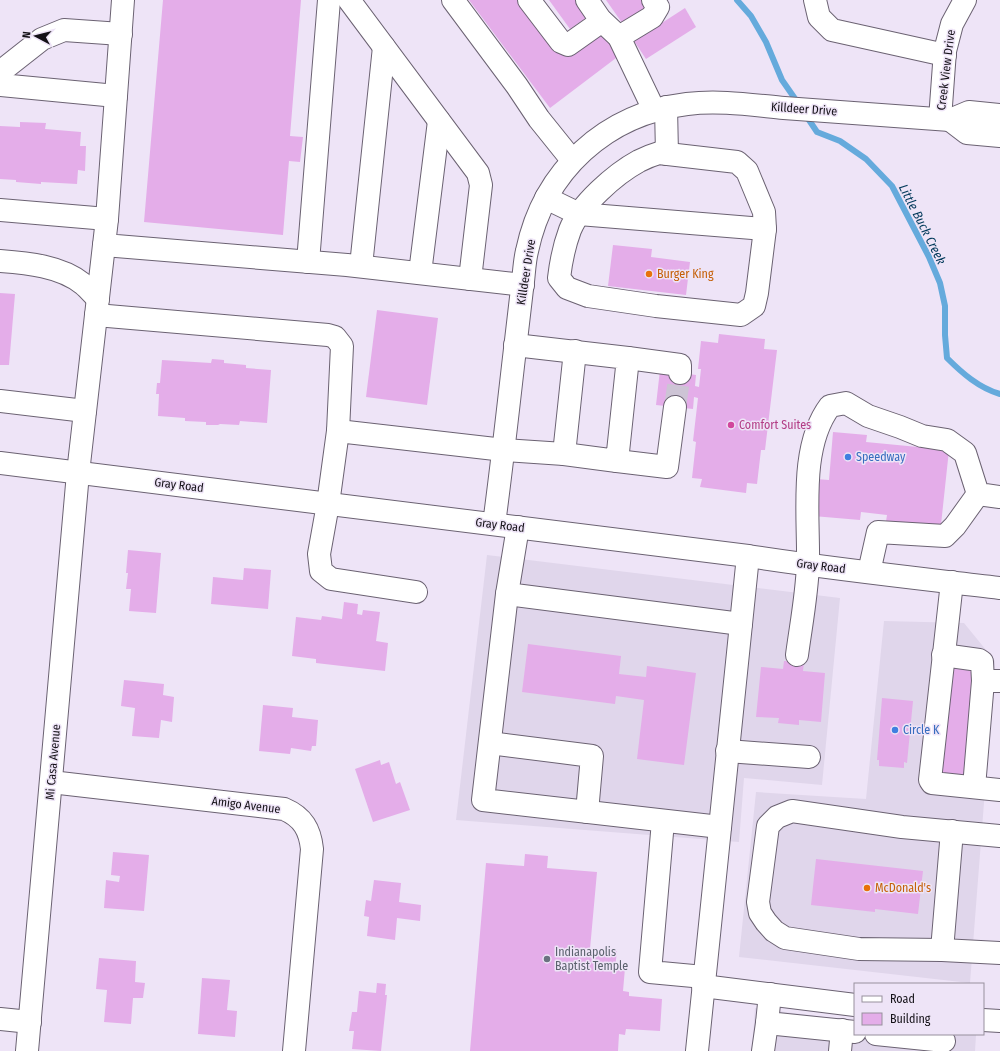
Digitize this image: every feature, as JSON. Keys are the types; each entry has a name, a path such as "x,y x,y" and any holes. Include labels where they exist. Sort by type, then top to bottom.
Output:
{"street":[{"name":"Mi Casa Avenue","path":"27,1051 78,473 107,219 123,0"},
{"path":"308,262 329,0"},
{"path":"349,0 478,173 481,185 470,279"},
{"path":"453,0 517,86 539,119 572,160"},
{"path":"529,0 561,42 568,45 588,30 602,22"},
{"path":"587,0 602,22 619,37 660,109 667,154"},
{"path":"619,37 652,17 658,7 653,0"},
{"path":"815,0 819,17 832,30 945,55"},
{"name":"Creek View Drive","path":"945,120 945,55 952,24 965,0"},
{"path":"0,72 42,40 64,30 121,34"},
{"path":"361,266 384,47"},
{"path":"0,85 116,96"},
{"name":"Killdeer Drive","path":"494,524 527,251 538,215 546,198 572,160 590,144 608,131 632,118 660,109 697,103 864,113 945,120 969,112 1000,115"},
{"path":"945,120 967,132 1000,136"},
{"path":"420,273 439,121"},
{"path":"659,153 667,154 737,162 747,171 764,212 765,230 754,306 741,315 656,306 588,296 568,288 559,278 561,258 570,230 579,214 605,185 638,161 659,153"},
{"path":"546,198 579,214 765,230"},
{"path":"0,210 107,219"},
{"path":"104,245 361,266 523,285"},
{"path":"0,261 31,263 60,271 82,283 97,307 335,336 342,346 338,431 328,504 319,554 321,571 332,579 416,592"},
{"path":"515,345 576,351 680,365 680,373"},
{"path":"564,454 576,351"},
{"path":"617,461 628,358"},
{"path":"0,401 85,411"},
{"path":"797,655 808,566 808,473 813,444 822,417 830,406 846,403 868,416 922,436 948,440 965,453 978,494"},
{"path":"338,431 504,450 564,454 667,467 675,407"},
{"name":"Gray Road","path":"0,463 748,556 808,566 1000,588"},
{"path":"978,494 1000,497"},
{"path":"869,572 878,532 945,536 955,526 978,494"},
{"path":"518,527 507,594 483,800 720,827"},
{"path":"697,1051 748,556"},
{"path":"952,582 930,780 932,783 1000,790"},
{"path":"507,594 741,624"},
{"path":"943,655 979,660 982,662 992,681 974,787"},
{"path":"490,742 592,756 586,812"},
{"path":"727,751 809,757"},
{"name":"Amigo Avenue","path":"51,782 284,809 304,822 311,838 312,849 294,1051"},
{"path":"1000,836 902,827 792,811 777,817 768,826 758,902 760,913 766,922 774,931 785,938 859,949 942,950 1000,954"},
{"path":"663,821 650,972 770,994 854,1005"},
{"path":"942,950 952,831"},
{"path":"763,1051 770,994"},
{"path":"0,1019 30,1022"},
{"path":"984,1020 1000,1021"},
{"path":"767,1023 846,1038"},
{"path":"884,1035 944,1042"}],"shaded area":[{"path":"487,555 840,598 822,785 744,778 739,842 456,820"},
{"path":"884,621 964,623 995,661 970,983 739,957 756,792 866,799"},
{"path":"755,1008 854,1021 854,1035 976,1035 975,1051 752,1051"}],"building":[{"path":"163,0 301,0 290,136 303,137 300,162 289,161 283,235 144,222"},
{"path":"469,0 524,0 566,57 601,30 620,55 550,108"},
{"path":"549,0 579,0 590,15 570,29"},
{"path":"606,0 641,0 648,10 625,27"},
{"path":"685,8 696,27 646,59 634,41"},
{"path":"20,122 46,123 45,129 81,132 80,146 86,146 85,171 78,170 77,184 41,182 41,184 0,179 0,126 20,127"},
{"name":"Burger King","path":"613,245 652,249 651,257 690,262 686,295 608,286"},
{"path":"0,293 15,294 9,365 0,365"},
{"path":"377,310 438,318 427,405 366,397"},
{"name":"Comfort Suites","path":"719,334 765,339 764,349 777,350 765,450 761,450 757,484 747,483 746,493 700,487 702,479 692,478 696,442 693,441 698,398 694,397 693,409 656,405 660,370 696,375 695,386 699,387 701,369 698,369 701,341 718,343"},
{"path":"212,359 224,360 224,363 246,365 246,368 271,370 267,423 240,421 239,425 206,425 206,422 185,421 185,418 158,416 159,394 156,394 157,383 160,383 162,360 211,363"},
{"name":"Speedway","path":"833,432 867,435 866,442 949,450 940,534 885,528 887,515 861,512 860,520 813,516 816,479 829,480"},
{"path":"128,550 161,553 156,613 129,611 131,589 126,589"},
{"path":"244,568 271,570 268,609 211,604 213,577 243,580"},
{"path":"344,602 358,604 357,614 362,615 363,610 380,612 376,641 388,643 385,671 316,663 316,659 292,656 296,617 321,620 322,616 342,619"},
{"path":"528,644 621,656 619,674 646,677 647,666 696,673 684,765 637,759 644,700 616,696 615,704 522,692"},
{"path":"784,661 804,662 803,671 825,673 821,722 799,720 799,725 778,723 779,718 756,717 761,667 783,669"},
{"name":"Circle K","path":"949,665 977,667 967,777 940,775"},
{"path":"124,680 164,684 163,695 174,697 172,722 161,720 159,738 132,736 135,708 121,706"},
{"name":"Circle K","path":"882,698 913,701 907,763 904,762 904,768 879,766 879,760 877,760"},
{"path":"263,705 293,708 292,717 318,720 316,746 312,746 311,751 291,748 290,754 259,751"},
{"path":"380,760 381,765 389,762 396,784 400,782 410,810 373,822 355,769"},
{"path":"113,852 149,855 144,911 104,908 106,880 119,882 120,876 111,875"},
{"name":"Indianapolis Baptist Temple","path":"525,854 548,856 547,868 597,872 590,949 617,951 615,968 625,968 623,991 629,992 629,996 662,999 660,1031 626,1029 625,1035 619,1034 618,1051 470,1051 486,863 524,866"},
{"name":"McDonald's","path":"816,859 923,871 918,914 875,909 875,912 811,905"},
{"path":"374,880 401,883 399,902 421,905 420,921 397,918 395,940 367,936 369,917 364,916 366,900 371,901"},
{"path":"99,958 136,961 135,982 145,983 143,998 133,998 131,1024 104,1022 107,990 96,989"},
{"path":"202,978 230,980 227,1010 237,1011 235,1037 198,1034"},
{"path":"377,983 386,984 385,995 387,995 381,1051 352,1049 354,1031 349,1031 352,1012 357,1012 359,991 376,993"}],"waterway":[{"name":"Little Buck Creek","path":"737,0 751,16 766,42 782,80 798,103"},
{"name":"Little Buck Creek","path":"805,114 817,132 840,141 866,159 892,186 929,257 940,283 945,306 947,358 978,384 1000,394"}],"tunnel":[{"path":"675,407 680,373"}],"place":[{"name":"Burger King","path":"649,274"},
{"name":"Comfort Suites","path":"731,425"},
{"name":"Speedway","path":"848,457"},
{"name":"Circle K","path":"895,730"},
{"name":"McDonald's","path":"867,888"},
{"name":"Indianapolis Baptist Temple","path":"547,959"}]}
